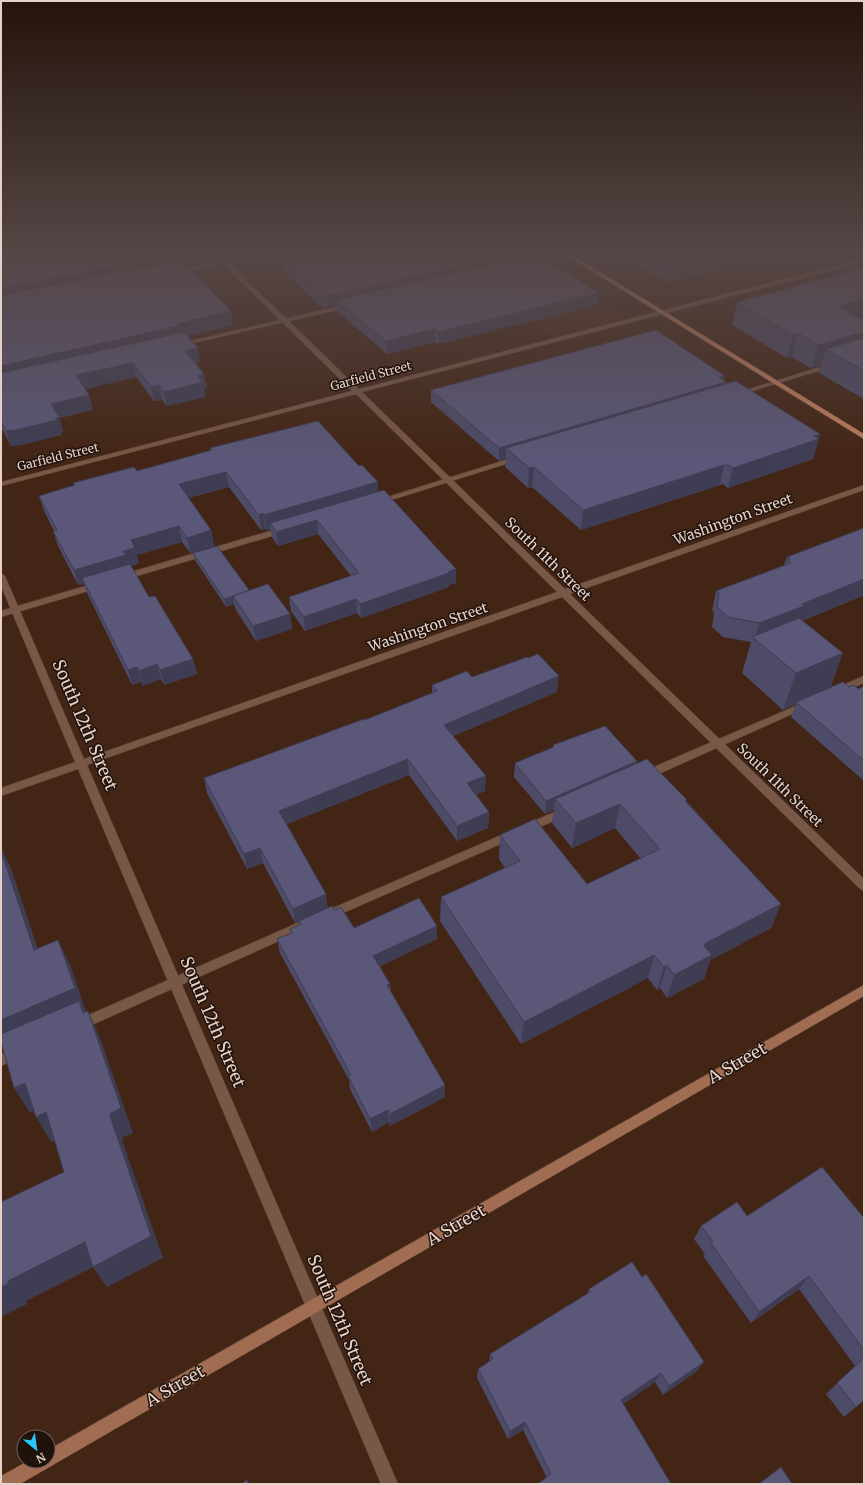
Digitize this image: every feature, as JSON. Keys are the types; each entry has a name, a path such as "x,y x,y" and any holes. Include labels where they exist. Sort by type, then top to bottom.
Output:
{"main road":[{"path":"674,320 864,437"},
{"name":"A Street","path":"56,1454 864,990"},
{"path":"4,1484 30,1469"}],"street":[{"path":"176,345 283,320"},
{"name":"South 11th Street","path":"284,320 864,886"},
{"name":"Garfield Street","path":"1,484 634,320"},
{"path":"729,396 842,362"},
{"path":"372,503 527,456"},
{"name":"Washington Street","path":"1,792 864,487"},
{"path":"1,614 289,528"},
{"name":"South 12th Street","path":"1,576 80,764 390,1484"},
{"path":"830,694 864,679"},
{"path":"637,779 816,700"},
{"path":"69,1029 573,808"},
{"path":"1,1060 28,1048"}],"shaded area":[{"path":"530,320 631,321 558,340"}],"building":[{"path":"1,320 192,320 177,324 179,326 1,366"},
{"path":"361,320 486,320 438,332 435,329 386,341"},
{"path":"768,320 864,320 864,332 818,345 798,333 793,335"},
{"path":"656,330 725,376 719,377 726,382 499,448 431,390"},
{"path":"184,332 198,348 185,351 204,374 198,376 203,382 164,392 159,385 151,387 133,363 76,375 89,395 51,404 59,417 56,418 57,420 6,431 1,421 1,373"},
{"path":"864,338 864,371 826,349"},
{"path":"736,381 820,434 814,436 819,439 733,468 728,465 724,465 583,510 534,467 529,468 506,448"},
{"path":"318,421 359,466 362,465 378,482 264,515 263,513 259,515 226,472 179,484 211,530 187,538 179,526 131,540 135,548 123,551 126,555 74,570 53,531 57,530 39,496 75,485 73,483 134,467 137,471 212,450 210,448"},
{"path":"384,490 456,569 448,572 449,573 360,604 356,599 304,617 289,597 359,573 317,520 276,532 270,523"},
{"path":"864,528 864,579 802,604 804,606 759,623 728,617 717,607 719,593 716,591 791,563 787,560 790,559 787,557"},
{"path":"217,546 249,590 224,599 193,553"},
{"path":"130,564 149,597 155,596 193,659 160,670 157,664 139,671 137,667 128,670 82,578"},
{"path":"268,584 290,614 253,626 233,596"},
{"path":"799,618 843,653 796,673 752,637"},
{"path":"538,654 559,676 444,725 486,776 467,783 489,812 457,826 408,759 279,811 326,894 293,909 260,848 244,854 204,778 364,719 365,720 437,691 432,685 467,671 472,677"},
{"path":"843,682 849,687 853,685 859,689 864,686 864,761 796,702"},
{"path":"605,726 637,761 546,801 515,763 554,747 553,745"},
{"path":"647,759 687,800 685,801 781,904 706,943 704,946 712,955 674,975 667,965 664,967 654,955 524,1022 441,897 520,861 500,835 535,819 587,884 660,849 620,804 576,823 555,799"},
{"path":"1,851 34,950 58,940 75,988 1,1020"},
{"path":"419,898 437,926 373,956 390,984 387,985 445,1085 390,1114 388,1110 370,1119 348,1076 351,1075 277,939 292,933 290,929 301,924 299,921 332,906 334,910 341,907 354,928"},
{"path":"79,1001 83,1013 88,1011 121,1108 111,1113 110,1116 151,1236 93,1267 85,1242 8,1281 8,1284 1,1287 1,1202 64,1172 46,1112 36,1117 25,1083 14,1088 1,1042 1,1034"},
{"path":"822,1167 864,1218 864,1350 809,1276 759,1312 711,1243 713,1242 701,1226 737,1202 747,1216"},
{"path":"632,1262 642,1277 646,1274 704,1362 669,1386 661,1373 621,1400 671,1484 538,1484 551,1474 525,1422 510,1431 478,1369 493,1359 490,1354 590,1292 589,1289"},
{"path":"864,1358 864,1400 856,1407 837,1383"},
{"path":"781,1467 792,1484 759,1484"},
{"path":"247,1480 248,1484 241,1484"}]}
